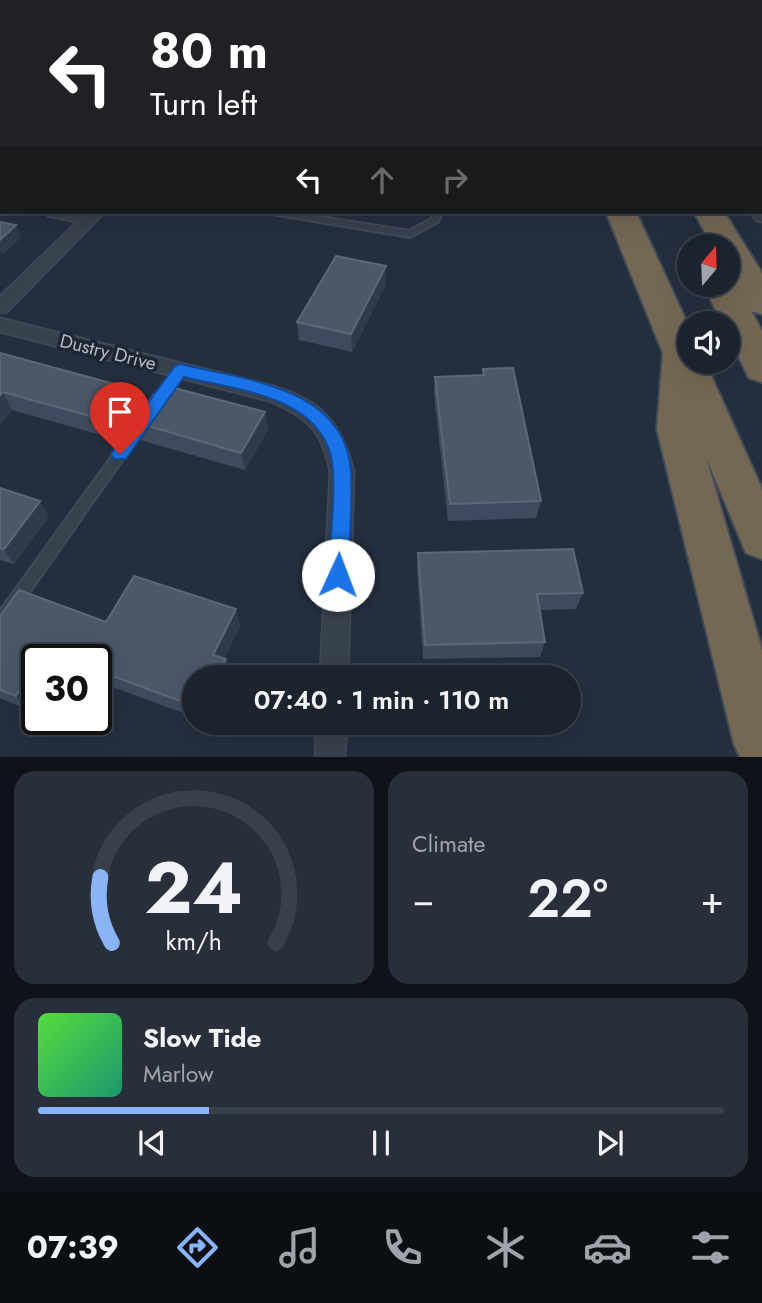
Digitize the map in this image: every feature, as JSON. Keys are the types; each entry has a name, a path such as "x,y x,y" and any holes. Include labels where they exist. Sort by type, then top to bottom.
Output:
{"highway":[{"path":"622,214 677,341"},
{"path":"685,214 695,234"},
{"path":"710,214 762,302"},
{"path":"727,298 762,368"},
{"path":"681,374 677,429 762,744"},
{"path":"691,374 762,539"}],"street":[{"path":"74,214 93,216"},
{"path":"4,299 93,216"},
{"name":"Dustry Drive","path":"0,325 274,394 297,402 316,414 329,429 338,450 342,472 334,665"},
{"path":"330,757 331,735"}],"lane":[{"path":"289,214 410,234 435,220 437,214"},
{"path":"0,622 180,370"}],"building":[{"path":"0,222 16,225 0,240"},
{"path":"336,256 386,266 351,334 297,322"},
{"path":"0,353 137,390 117,417 105,414 101,419 3,392 0,395"},
{"path":"513,368 541,501 450,504 435,377 484,375 483,369"},
{"path":"167,386 265,412 241,453 134,422 154,394 160,396"},
{"path":"0,488 40,501 4,549 0,548"},
{"path":"573,549 583,593 537,594 545,642 425,645 418,553"},
{"path":"134,576 236,609 213,655 226,659 223,665 182,665 182,702 112,676 112,644 21,644 21,689 16,696 0,690 0,616 19,590 106,622"}],"route":[{"path":"120,454 180,370 297,402 316,414 329,429 338,450 342,472 338,575"}]}
